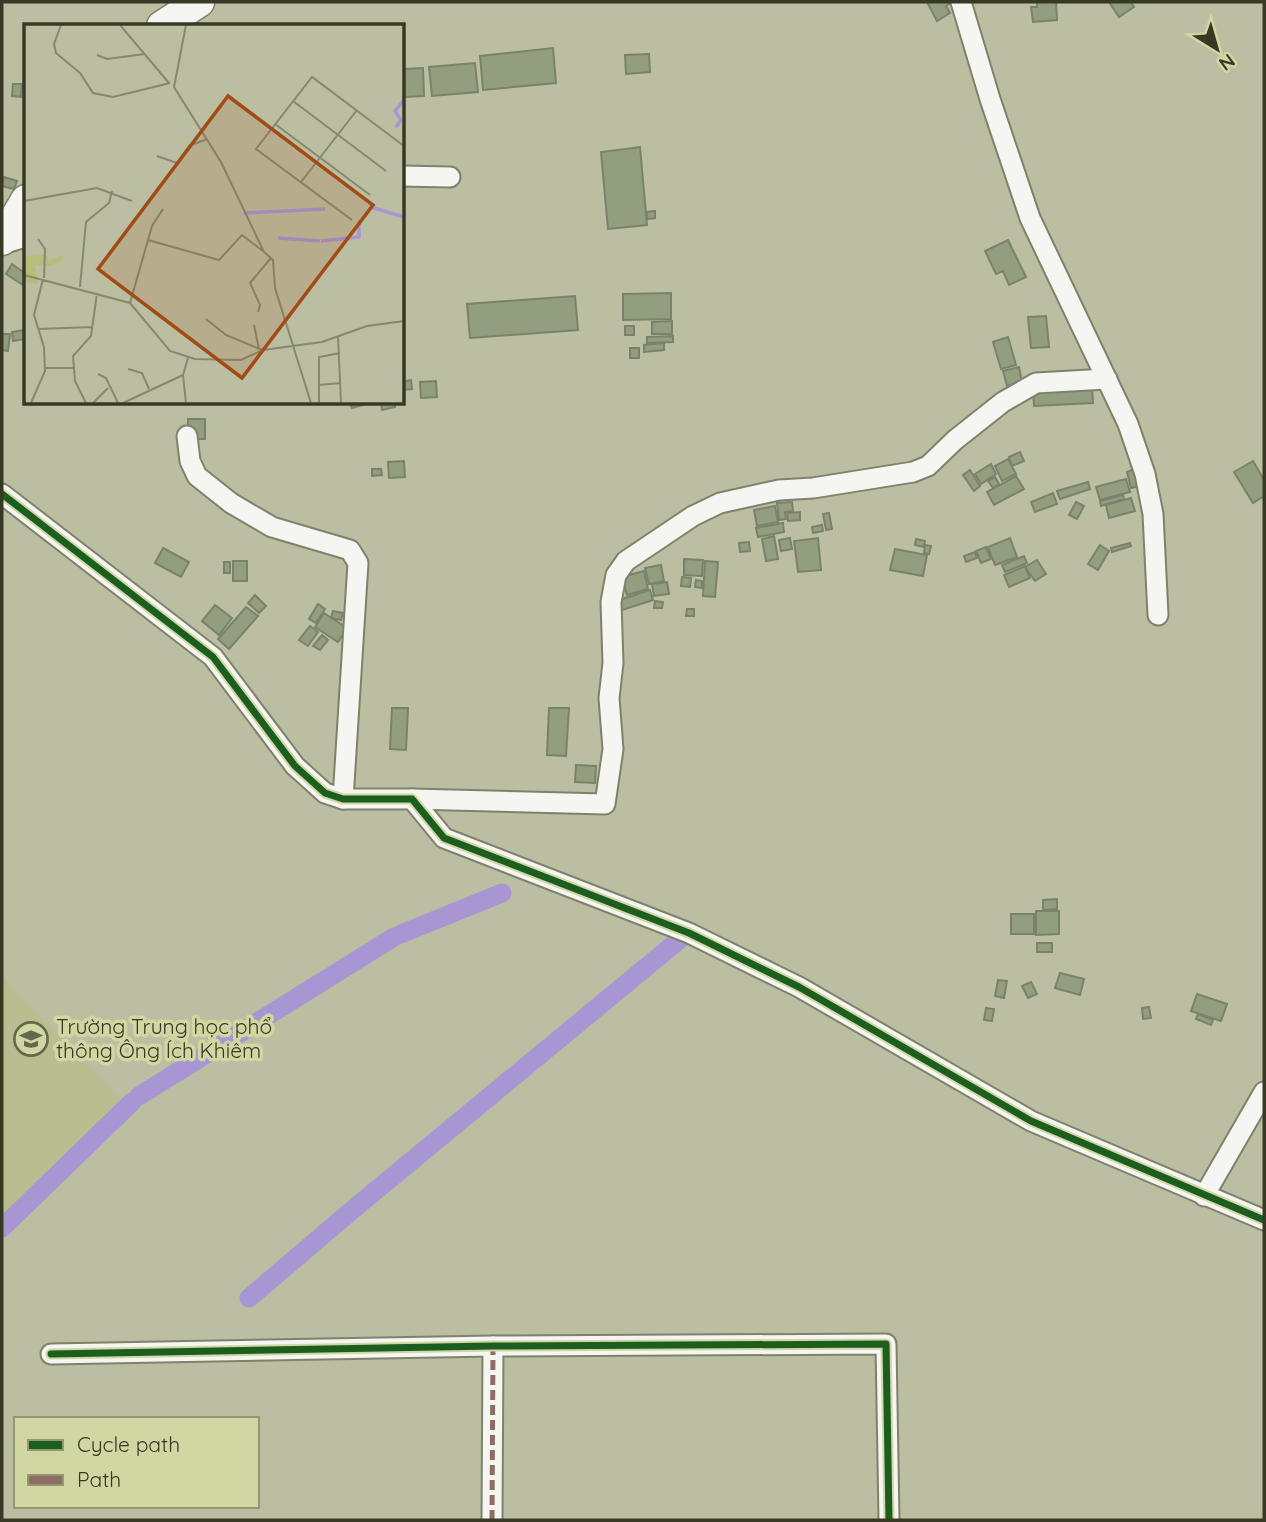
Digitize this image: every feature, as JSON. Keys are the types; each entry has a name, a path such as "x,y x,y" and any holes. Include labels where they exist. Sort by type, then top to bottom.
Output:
{"main road":[{"path":"165,24 199,2"},
{"path":"2,242 24,204"}],"street":[{"path":"961,2 1030,218 1128,424 1145,474 1153,514 1158,615"},
{"path":"404,177 450,177"},
{"path":"2,242 24,237"},
{"path":"2,494 213,657 295,766 325,793 343,799 605,804 613,749 610,698 613,663 611,601 616,575 626,561 694,516 720,503 779,490 813,488 913,472 928,466 1003,402 1036,383 1107,379"},
{"path":"187,436 190,461 197,476 208,486 272,527 351,550 358,563 343,799"},
{"path":"412,799 444,838 689,933 799,987 1031,1121 1264,1220"},
{"path":"1204,1196 1264,1092"},
{"path":"51,1354 493,1346 886,1344 889,1520"},
{"path":"492,1520 493,1346"}],"shaded area":[{"name":"Trường Trung học phổ thông Ông Ích Khiêm","path":"2,976 121,1101 2,1218"}],"building":[{"path":"927,2 948,2 946,6 950,13 937,21"},
{"path":"1037,2 1056,2 1057,20 1033,22 1031,7 1037,7"},
{"path":"1109,2 1131,2 1134,7 1119,17"},
{"path":"553,48 556,83 483,90 480,56"},
{"path":"649,54 650,72 626,74 625,55"},
{"path":"475,63 478,92 432,96 429,67"},
{"path":"423,68 424,96 405,97 404,69"},
{"path":"13,84 22,84 21,97 12,96"},
{"path":"640,147 647,225 608,229 601,152"},
{"path":"4,177 17,181 14,189 2,186"},
{"path":"655,211 655,218 647,219 647,212"},
{"path":"1008,240 1026,277 1009,285 1003,271 996,274 985,251"},
{"path":"12,264 24,273 24,286 6,274"},
{"path":"671,293 671,319 623,320 623,294"},
{"path":"575,296 578,330 470,338 467,304"},
{"path":"1046,316 1049,347 1031,348 1028,317"},
{"path":"672,321 672,334 652,334 652,322"},
{"path":"625,326 634,326 634,335 625,335"},
{"path":"24,330 24,339 13,341 12,332"},
{"path":"2,334 10,334 8,351 2,350"},
{"path":"673,336 673,342 647,343 647,337"},
{"path":"1008,337 1016,365 1001,369 993,342"},
{"path":"664,343 664,350 644,352 644,345"},
{"path":"630,348 639,348 639,358 630,358"},
{"path":"1019,367 1022,382 1007,386 1003,371"},
{"path":"411,380 412,389 404,390 404,382"},
{"path":"436,381 437,397 421,398 420,382"},
{"path":"1092,386 1093,403 1034,406 1033,390"},
{"path":"351,404 366,404 352,408"},
{"path":"381,404 395,404 395,407 382,410"},
{"path":"188,419 205,419 205,439 188,439"},
{"path":"1020,452 1024,461 1012,466 1009,457"},
{"path":"1008,459 1016,474 1002,481 995,466"},
{"path":"404,461 405,477 389,478 388,462"},
{"path":"1253,461 1264,480 1264,496 1253,503 1234,472"},
{"path":"991,464 996,474 981,484 975,474"},
{"path":"372,469 381,469 382,475 372,476"},
{"path":"1134,469 1139,486 1131,488 1127,472"},
{"path":"970,470 980,486 974,491 963,475"},
{"path":"1016,476 1024,489 994,505 987,492"},
{"path":"995,477 999,484 993,488 988,481"},
{"path":"1126,479 1130,492 1100,500 1096,487"},
{"path":"1088,482 1090,489 1060,499 1057,491"},
{"path":"1053,493 1057,504 1035,512 1031,502"},
{"path":"1123,495 1124,499 1101,506 1100,501"},
{"path":"1131,498 1135,511 1109,518 1106,505"},
{"path":"792,502 793,511 785,512 786,519 779,520 777,503"},
{"path":"1076,502 1084,506 1077,519 1069,515"},
{"path":"775,506 778,522 757,526 754,510"},
{"path":"800,512 800,520 788,521 787,513"},
{"path":"829,513 832,529 826,530 823,514"},
{"path":"783,523 784,532 758,537 756,528"},
{"path":"822,525 823,531 813,533 812,527"},
{"path":"774,536 778,559 766,561 762,539"},
{"path":"790,538 792,549 781,551 779,540"},
{"path":"818,538 821,570 798,572 794,541"},
{"path":"1010,538 1017,557 995,565 988,547"},
{"path":"916,539 925,541 924,547 915,545"},
{"path":"749,542 750,551 740,552 739,543"},
{"path":"1130,543 1131,546 1112,552 1111,548"},
{"path":"925,545 931,546 929,554 924,553"},
{"path":"1100,545 1109,551 1098,570 1088,564"},
{"path":"986,547 991,559 981,563 976,551"},
{"path":"163,548 189,562 181,577 155,563"},
{"path":"895,549 927,555 923,576 890,570"},
{"path":"975,552 977,558 966,562 964,556"},
{"path":"1024,556 1027,563 1005,572 1002,565"},
{"path":"684,559 703,560 702,576 684,575"},
{"path":"1037,560 1046,574 1035,581 1025,567"},
{"path":"233,561 247,561 247,581 233,581"},
{"path":"705,561 718,562 715,597 703,596"},
{"path":"224,562 230,562 230,573 224,573"},
{"path":"661,565 664,581 649,584 645,568"},
{"path":"1025,566 1030,578 1009,587 1004,575"},
{"path":"644,571 648,589 627,595 622,577"},
{"path":"682,577 691,578 690,587 681,586"},
{"path":"696,580 702,581 702,588 695,587"},
{"path":"667,582 669,594 654,596 652,584"},
{"path":"650,590 653,600 622,610 619,600"},
{"path":"255,595 266,606 259,613 248,603"},
{"path":"655,601 663,602 662,608 654,608"},
{"path":"318,604 325,609 316,623 309,619"},
{"path":"215,605 232,618 219,635 202,621"},
{"path":"246,607 258,616 229,649 218,639"},
{"path":"687,609 694,609 694,616 686,616"},
{"path":"333,611 343,613 341,620 331,618"},
{"path":"324,613 347,628 338,642 315,627"},
{"path":"310,626 318,632 308,646 299,640"},
{"path":"322,635 328,640 320,650 313,646"},
{"path":"392,708 408,708 406,750 390,749"},
{"path":"549,708 569,708 566,756 547,755"},
{"path":"576,765 596,766 595,783 575,782"},
{"path":"1057,899 1057,909 1043,910 1043,900"},
{"path":"1036,911 1059,911 1059,934 1036,935"},
{"path":"1011,914 1034,914 1034,934 1011,934"},
{"path":"1037,943 1052,943 1052,952 1037,952"},
{"path":"1060,973 1084,979 1080,995 1055,988"},
{"path":"998,980 1007,981 1004,998 995,996"},
{"path":"1031,982 1037,994 1028,998 1022,986"},
{"path":"1197,994 1227,1004 1221,1021 1191,1011"},
{"path":"1149,1007 1151,1018 1143,1019 1142,1008"},
{"path":"986,1008 994,1009 992,1021 984,1020"},
{"path":"1198,1014 1213,1020 1211,1025 1196,1019"}],"waterway":[{"path":"401,934 502,893"},
{"path":"249,1298 685,935"},
{"path":"139,1096 394,937"},
{"path":"2,1228 132,1102"}],"marked path":[{"path":"492,1520 493,1346"}],"cycle path":[{"path":"2,494 213,657 295,766 325,793 343,799 412,799 444,838 689,933 799,987 1031,1121 1264,1220"},
{"path":"51,1354 493,1346 886,1344 889,1520"}],"place":[{"name":"Trường Trung học phổ thông Ông Ích Khiêm","path":"31,1039"}]}
